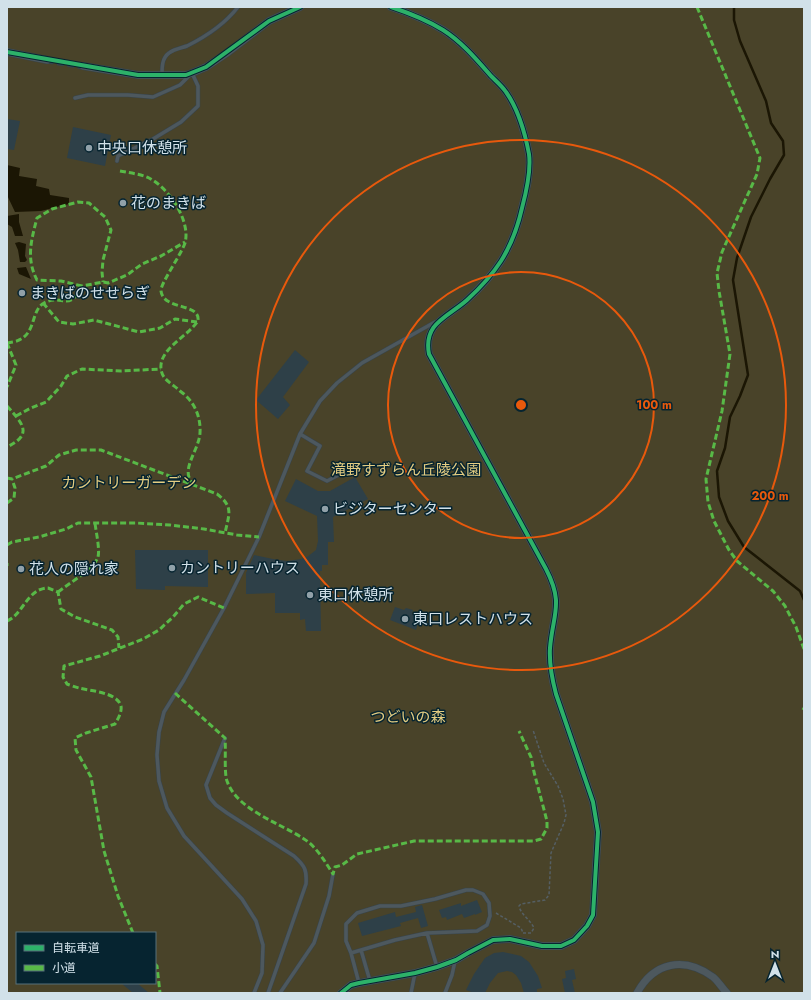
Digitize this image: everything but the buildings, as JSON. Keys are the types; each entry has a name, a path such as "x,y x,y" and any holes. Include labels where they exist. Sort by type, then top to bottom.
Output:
{"street":[{"path":"83,66 138,75 192,73 206,67 227,53 269,21 300,7"},
{"path":"341,993 351,985 370,980 415,973 437,967 456,960 493,940 510,939 542,946 561,946 574,940 587,926 593,915 598,832 593,802 556,694 550,662 550,648 557,604 555,590 546,569 428,354 427,346 428,336 440,320 468,299 500,262 508,248 519,220 527,187 529,155 515,109 506,92 472,54 444,31 424,20 391,7"},
{"path":"7,52 47,60"},
{"path":"637,993 655,971 665,966 676,964 689,965 701,969 714,977 727,993"}],"lane":[{"path":"162,75 162,62 169,53 187,46 218,28 225,23 238,7"},
{"path":"75,98 88,95 153,97 180,85 192,73 198,86 198,106 181,122 153,139 118,156 117,161"},
{"path":"254,993 262,973 263,945 256,921 242,899 184,836 167,808 159,781 157,755 159,732 164,712 184,680 224,608 259,538 300,434 320,401 337,383 362,363 440,320"},
{"path":"300,434 320,446 307,471 327,481 356,466"},
{"path":"225,738 206,785 210,798 226,813 294,856 304,864 306,874 306,884 268,993"},
{"path":"280,993 314,943 329,896 333,874"},
{"path":"351,953 395,940 427,933 477,931 487,925 490,916 489,903 483,894 473,890 466,890 435,899 401,906 380,906 357,913 346,924 346,941 351,953 359,983"},
{"path":"427,933 437,967"},
{"path":"361,950 370,980"},
{"path":"445,993 456,960"},
{"path":"411,993 415,973"}],"path":[{"path":"520,933 531,933 534,928 532,922 520,911 519,906 521,904 545,900 549,895 551,853 564,823 566,814 563,799 558,786 544,762 533,730"},
{"path":"490,909 521,928 523,933"}],"green space":[{"name":"滝野すずらん丘陵公園","path":"7,7 804,7 804,993 7,993"}],"shaded area":[{"path":"7,165 20,168 19,176 37,179 36,186 49,189 50,195 69,198 69,204 41,211 15,212 7,195"},
{"path":"19,214 19,222 23,236 15,236 12,227 7,224 7,216"},
{"path":"19,242 26,244 25,256 27,260 25,262 20,262 15,243"},
{"path":"26,267 31,279 19,274 17,268"}],"waterway":[{"path":"734,7 734,20 740,41 766,101 771,123 783,141 784,155 751,217 737,258 733,280 748,375 730,417 725,448 717,471 719,497 728,521 744,547 800,591 804,600"}],"tunnel":[{"path":"47,60 83,66"}],"marked path":[{"path":"697,7 760,158 757,174 722,252 717,273 730,354 722,411 706,479 708,502 714,521 729,550 737,561 773,591 785,606 796,627 804,649"},
{"path":"120,171 149,178 157,183 171,197 182,215 185,225 185,243 164,282 161,291 163,297 168,301 193,311 197,315 198,320 197,323 167,351 161,363 161,369 163,376 189,399 198,415 200,427 199,440 188,469 188,475 197,487"},
{"path":"82,286 61,281 37,280 31,257 31,242 37,218 52,209 78,202 89,203 105,217 111,230 103,260 103,282"},
{"path":"7,343 24,337 31,327 37,311 44,303 56,300 69,301 73,299 82,286 103,282 108,283 127,275 142,264 161,256 185,242"},
{"path":"43,303 59,322 73,324 94,320 139,332 160,328 175,319 197,322"},
{"path":"7,343 16,365 7,387"},
{"path":"16,416 46,402 61,386 67,376 82,369 121,371 161,369"},
{"path":"7,406 21,423 23,428 23,433 20,438 7,447"},
{"path":"7,478 12,479 46,466 59,455 76,450 101,450 217,494 226,503 229,511 225,533"},
{"path":"7,503 14,498 15,488 12,479"},
{"path":"7,545 12,542 39,537 66,529 78,523 136,523 170,525 259,537"},
{"path":"58,592 96,562 99,550 95,523"},
{"path":"7,621 16,615 34,593 48,588 58,592 61,609 75,617 112,630 118,637 119,648"},
{"path":"133,932 118,896 104,851 91,777 76,750 75,738 115,724 120,713 121,706 118,701 109,695 67,684 63,677 64,666 100,656 143,639 159,630 184,604 198,597 224,608"},
{"path":"175,693 225,738 226,777 232,791 249,808 294,833 313,846 333,874 335,867 342,865 357,854 414,841 534,841 541,839 547,828 547,821 531,757 519,731"},
{"path":"156,965 160,993"}],"cycle path":[{"path":"7,52 138,75 186,75 206,67 269,21 300,7"},
{"path":"341,993 351,985 415,973 437,967 456,960 493,940 510,939 542,946 561,946 574,940 587,926 593,915 598,832 593,802 556,694 552,677 550,648 556,608 555,591 546,569 429,354 428,343 433,328 445,316 467,300 485,282 505,255 511,242 520,215 528,181 529,154 525,138 517,114 506,92 463,46 437,26 391,7"}],"place":[{"name":"中央口休憩所","path":"89,148"},
{"name":"花のまきば","path":"123,203"},
{"name":"まきばのせせらぎ","path":"22,293"},
{"name":"ビジターセンター","path":"325,509"},
{"name":"カントリーハウス","path":"172,568"},
{"name":"花人の隠れ家","path":"21,569"},
{"name":"東口休憩所","path":"310,595"},
{"name":"東口レストハウス","path":"405,619"}],"park label":[{"name":"カントリーガーデン","path":"129,483"},
{"name":"つどいの森","path":"408,717"}]}
